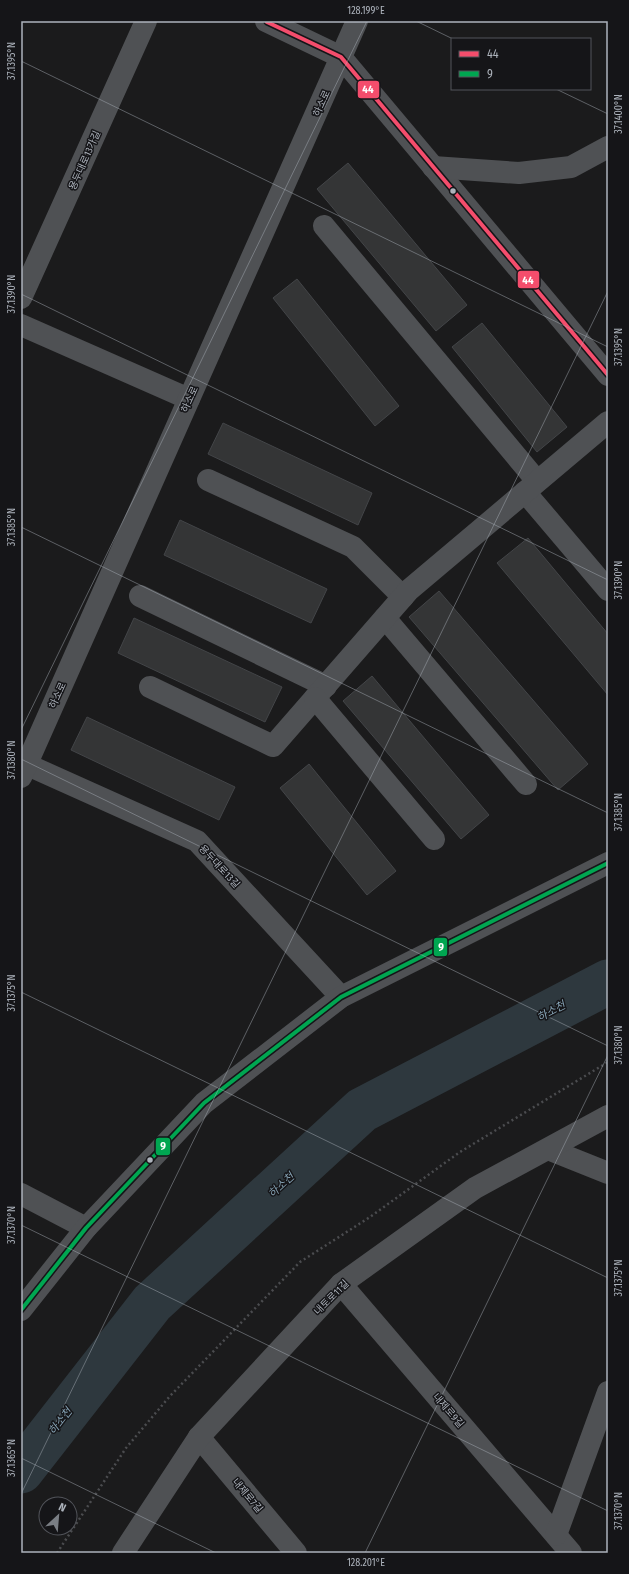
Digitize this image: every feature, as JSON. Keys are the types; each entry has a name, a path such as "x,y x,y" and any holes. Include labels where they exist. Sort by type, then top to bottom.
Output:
{"street":[{"name":"용두대로13가길","path":"21,298 146,21"},
{"path":"266,21 341,58 608,375"},
{"name":"하소로","path":"23,768 357,21"},
{"path":"433,167 519,173 571,167 608,147"},
{"path":"324,226 531,486 608,590"},
{"path":"21,324 189,399"},
{"path":"150,687 273,746 403,597 531,486 608,422"},
{"path":"208,480 354,547 403,597"},
{"path":"140,596 320,692 434,839"},
{"path":"385,618 526,784"},
{"name":"용두대로13길","path":"23,768 197,841 341,997"},
{"path":"21,1310 86,1228 204,1103 341,997 608,863"},
{"name":"내토로11길","path":"123,1553 199,1437 342,1284 475,1188 608,1116"},
{"path":"548,1149 608,1173"},
{"path":"21,1194 86,1228"},
{"name":"내제로9길","path":"342,1284 571,1553"},
{"path":"556,1536 608,1392"},
{"name":"내제로7길","path":"199,1437 296,1553"}],"building":[{"path":"348,163 467,305 436,331 317,189"},
{"path":"297,279 399,406 375,426 273,298"},
{"path":"482,323 567,427 537,452 452,347"},
{"path":"223,423 372,493 358,525 208,454"},
{"path":"180,520 327,589 311,623 164,555"},
{"path":"528,538 608,634 608,695 497,563"},
{"path":"439,591 588,764 558,790 409,617"},
{"path":"134,618 282,687 265,722 118,653"},
{"path":"372,676 489,815 461,839 343,701"},
{"path":"87,717 235,787 219,820 71,750"},
{"path":"309,764 396,871 367,895 280,788"}],"waterway":[{"name":"하소천","path":"21,1471 152,1303 362,1110 608,982"}],"transit line":[{"name":"44","path":"267,22 341,57 608,375"},
{"name":"9","path":"21,1310 86,1228 204,1103 341,997 608,863"}]}
